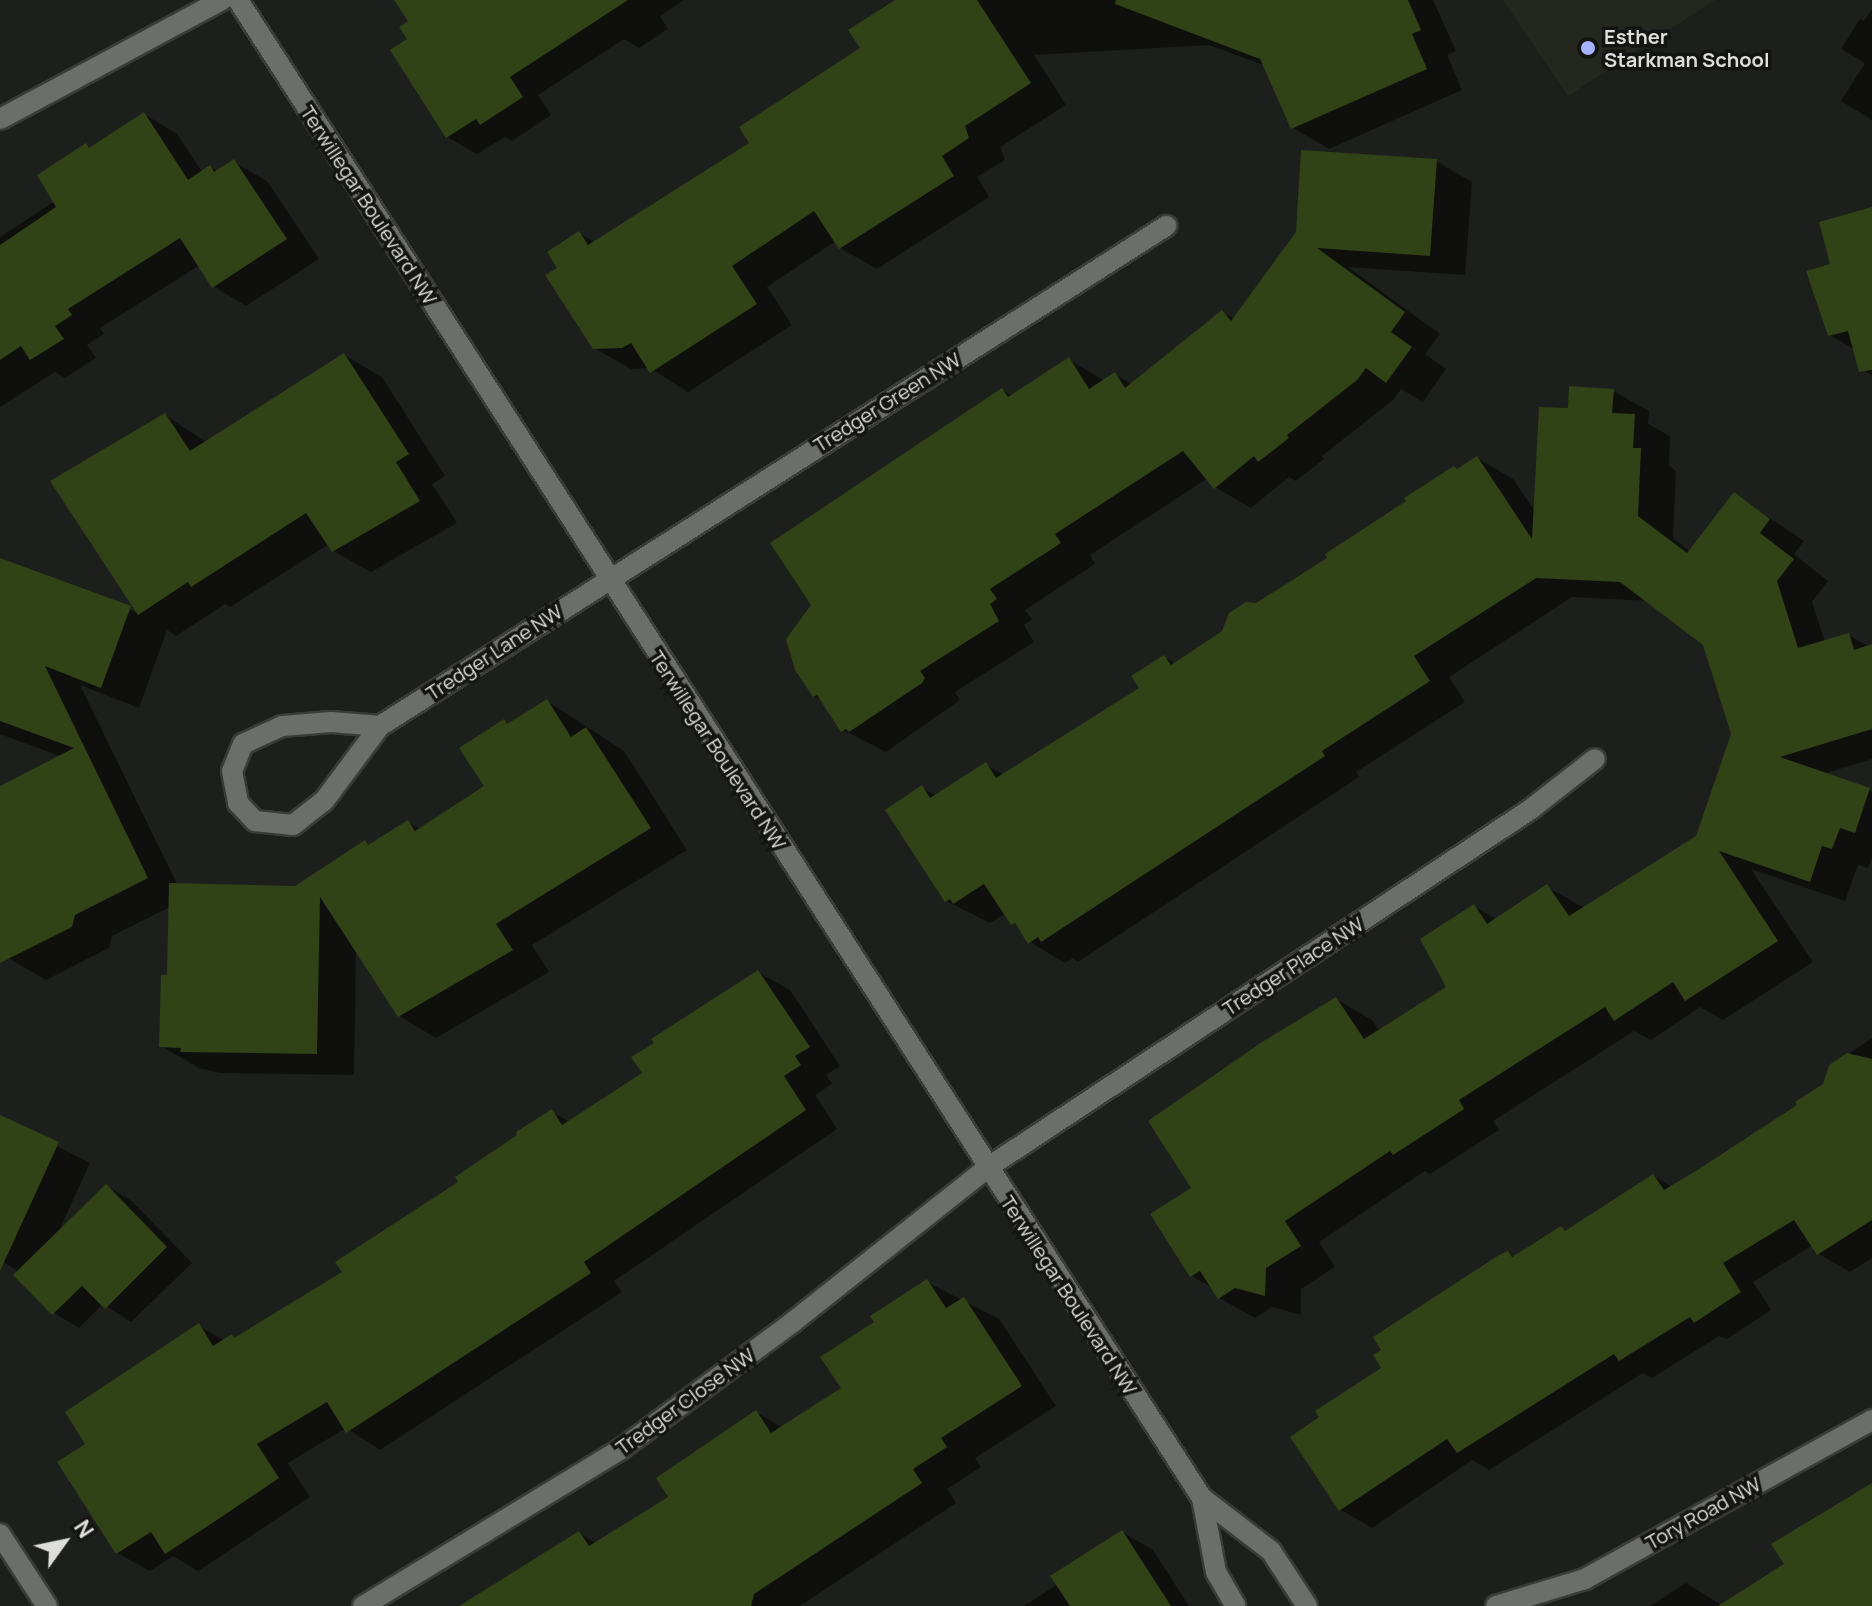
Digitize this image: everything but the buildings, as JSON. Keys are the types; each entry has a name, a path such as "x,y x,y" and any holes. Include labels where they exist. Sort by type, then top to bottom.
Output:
{"street":[{"path":"0,119 222,0"},
{"name":"Terwillegar Boulevard NW","path":"238,0 1202,1498 1271,1551 1307,1606"},
{"name":"Tredger Green NW","path":"608,578 1166,226"},
{"name":"Tredger Lane NW","path":"380,726 331,722 282,726 243,744 232,771 238,803 255,821 293,825 324,801 380,726 608,578"},
{"name":"Tredger Place NW","path":"987,1168 1531,809 1595,759"},
{"name":"Tredger Close NW","path":"363,1606 621,1449 793,1322 987,1168"},
{"name":"Tory Road NW","path":"1496,1606 1526,1601 1585,1579 1872,1420"},
{"name":"Terwillegar Boulevard NW","path":"1202,1498 1216,1572 1236,1606"},
{"path":"0,1534 47,1606"}],"shaded area":[{"name":"Esther Starkman School","path":"1503,0 1715,0 1568,96"}],"place":[{"name":"Esther Starkman School","path":"1588,48"}]}
